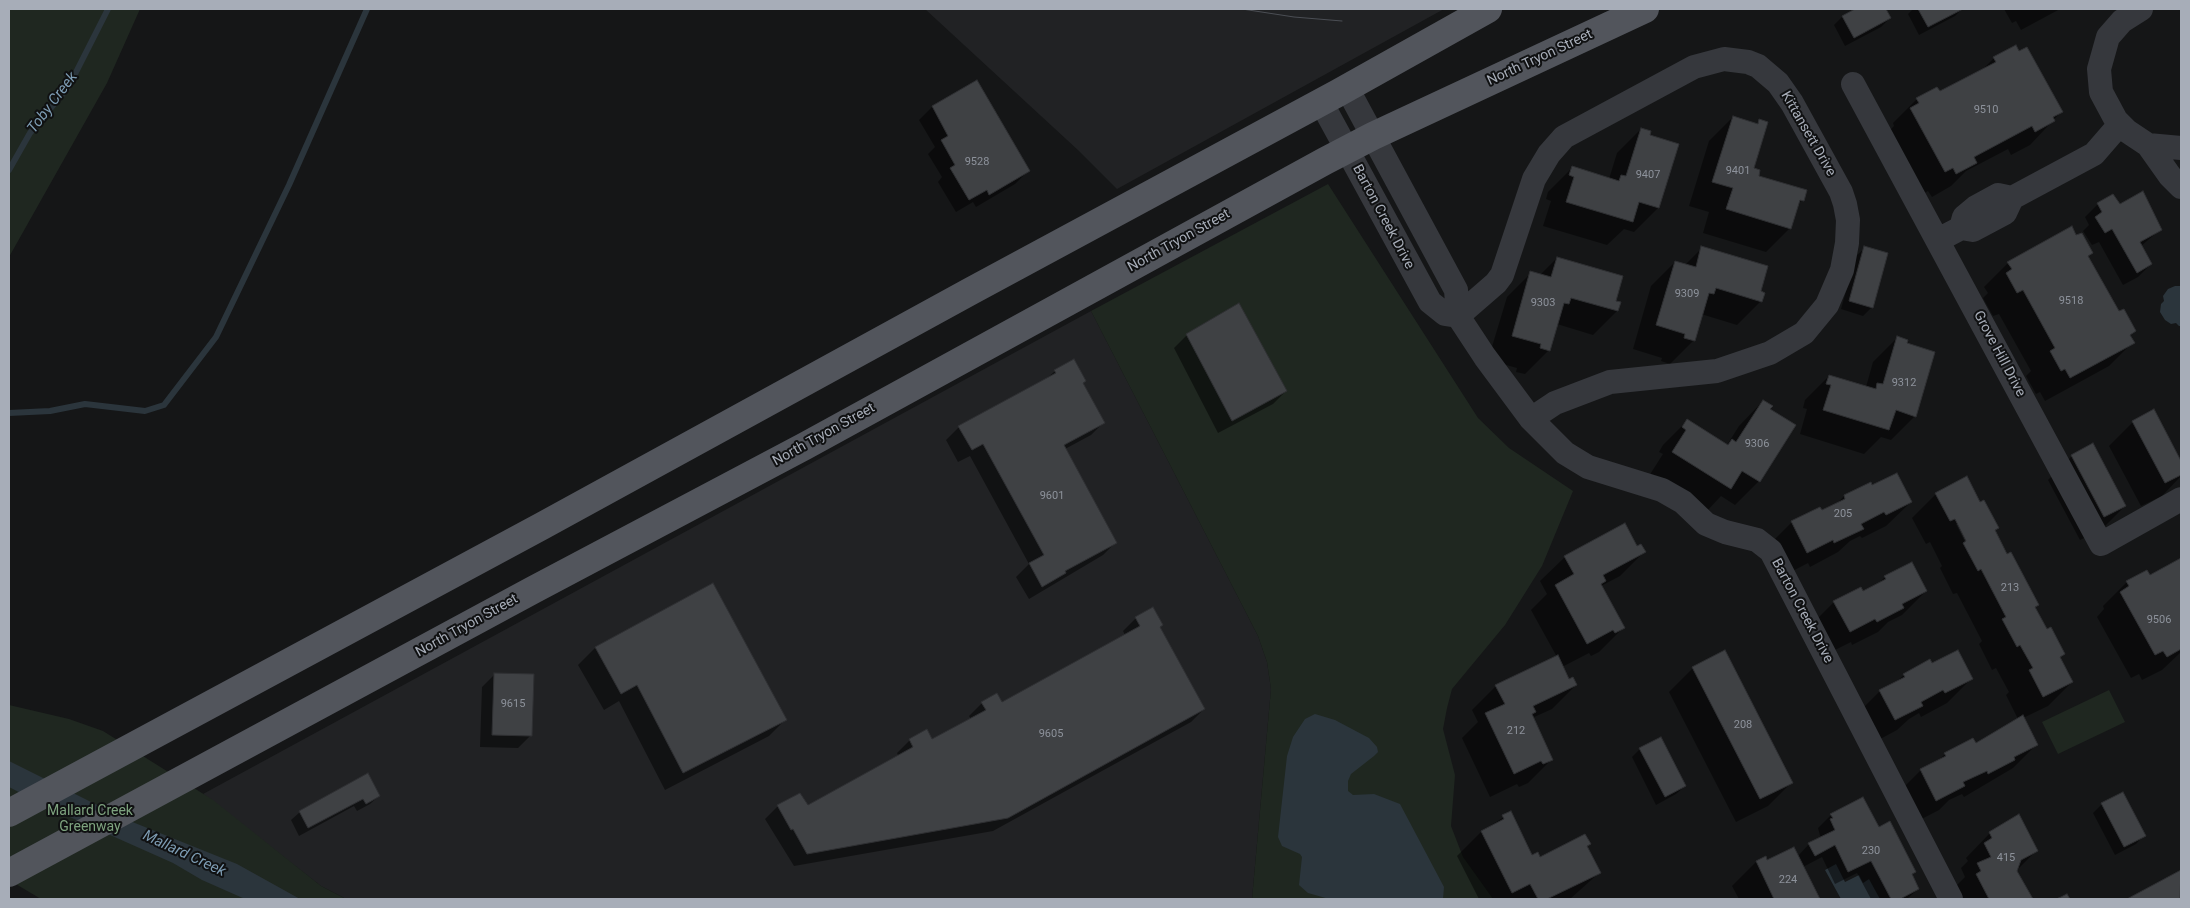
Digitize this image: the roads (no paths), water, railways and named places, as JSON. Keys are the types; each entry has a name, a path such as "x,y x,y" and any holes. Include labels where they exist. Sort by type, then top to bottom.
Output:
{"main road":[{"path":"9,813 535,530 971,290 1347,88 1488,9"},
{"name":"North Tryon Street","path":"9,874 525,594 797,450 1373,136 1645,9"}],"street":[{"path":"2141,9 2114,28 2108,37 2101,57 2099,75 2101,92 2120,124 2148,145 2170,176 2181,186"},
{"name":"Kittansett Drive","path":"1458,316 1496,283 1502,275 1534,179 1549,154 1564,138 1694,67 1711,62 1736,59 1748,62 1768,74 1785,92 1842,192 1848,220 1848,243 1842,270 1828,304 1816,320 1789,343 1741,363 1703,373 1610,382 1555,402 1531,419"},
{"name":"Grove Hill Drive","path":"1853,84 2101,544 2181,500"},
{"name":"Barton Creek Drive","path":"1347,88 1456,290 1458,316 1485,357 1531,419 1555,445 1578,462 1602,472 1662,490 1687,505 1706,524 1725,532 1758,540 1771,551 1951,899"},
{"name":"Barton Creek Drive","path":"1321,102 1430,302 1445,314 1458,316"},
{"path":"1938,240 1961,228 1972,230 2005,213 2012,198 2094,154 2120,124"},
{"path":"2148,145 2181,148"}],"water":[{"path":"2181,286 2181,326 2176,323 2171,324 2165,320 2160,312 2161,304 2164,301 2163,296 2168,289"},
{"path":"1315,714 1335,720 1369,738 1377,747 1378,752 1351,774 1348,781 1348,791 1353,795 1374,794 1400,804 1444,887 1443,899 1329,899 1308,893 1299,885 1302,857 1300,854 1282,846 1278,837 1287,756 1293,737 1305,719"},
{"name":"Mallard Creek","path":"9,761 125,819 237,864 300,899 245,899 202,880 173,863 54,810 9,787"},
{"path":"1836,864 1845,882 1859,875 1863,883 1869,879 1880,899 1841,899 1825,870"}],"waterway":[{"name":"Toby Creek","path":"9,170 30,133 69,86 108,9"},
{"path":"9,413 50,411 85,404 145,411 164,405 216,337 289,185 367,9"}],"tram line":[{"path":"1242,9 1294,17 1342,21"}],"park label":[{"name":"Mallard Creek Greenway","path":"90,820"}]}
